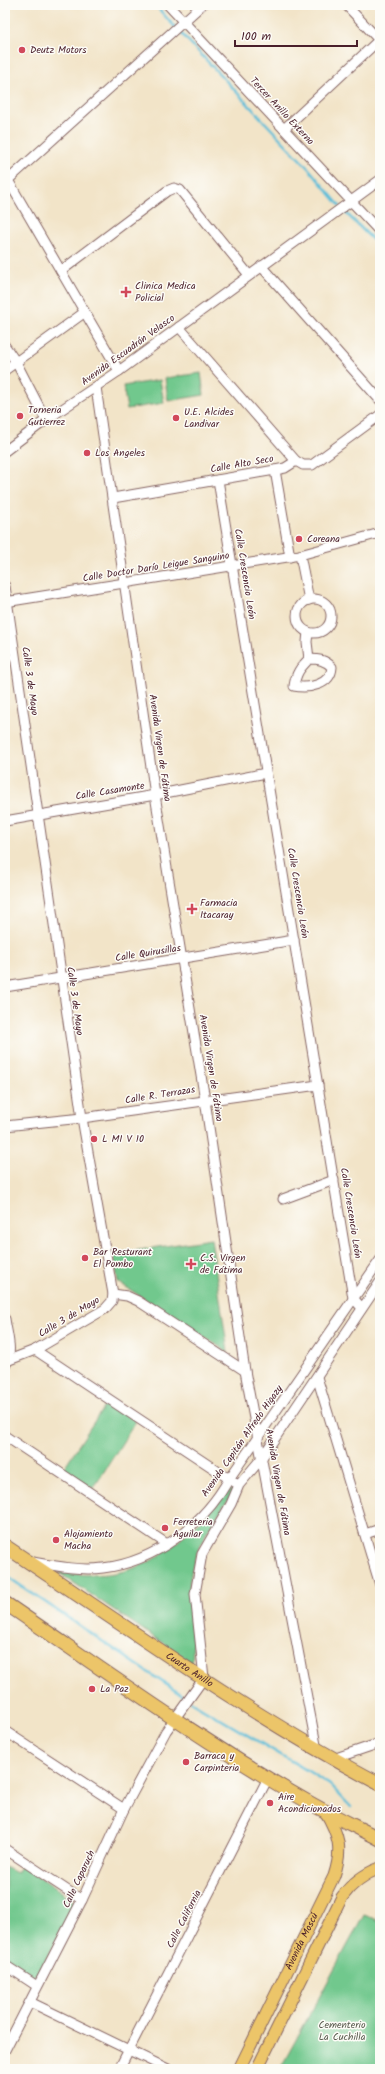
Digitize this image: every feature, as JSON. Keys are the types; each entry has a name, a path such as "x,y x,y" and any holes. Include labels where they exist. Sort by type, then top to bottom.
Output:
{"highway":[{"name":"Cuarto Anillo","path":"5,1546 200,1683 380,1784"},
{"path":"5,1603 178,1714 268,1778 325,1811 380,1839"}],"main road":[{"name":"Avenida Moscú","path":"239,2069 334,1876 339,1861 339,1846 336,1831 325,1811"},
{"name":"Avenida Moscú","path":"257,2069 291,1997 342,1897 350,1886 362,1877 380,1868"},
{"path":"288,1971 291,1978 299,1980 302,1977"},
{"path":"278,1990 287,1990 291,1997"}],"street":[{"name":"Tercer Anillo Externo","path":"168,5 182,22 284,129 348,204 380,232"},
{"path":"119,371 6,178 202,5"},
{"path":"284,129 380,40 346,5"},
{"name":"Avenida Escuadrón Velasco","path":"5,451 46,420 119,371 380,180"},
{"path":"61,271 167,191 174,188 180,190 249,275"},
{"path":"261,266 380,400"},
{"path":"5,370 85,312"},
{"path":"179,327 296,460 303,465 312,465 380,415"},
{"path":"5,346 16,362 46,420"},
{"name":"Avenida Virgen de Fátima","path":"96,387 155,795 205,1100 245,1371 259,1438 261,1459 317,1750"},
{"name":"Calle Alto Seco","path":"113,498 275,470 284,468 296,460"},
{"path":"275,470 290,557"},
{"name":"Calle Crescencio León","path":"218,480 354,1298 362,1308"},
{"name":"Calle Doctor Darío Leigue Sanguino","path":"6,601 125,584 290,557 380,533"},
{"path":"300,555 309,600"},
{"name":"Calle 3 de Mayo","path":"5,586 82,1118 114,1294 112,1301 105,1309 35,1350 7,1363"},
{"path":"314,599 325,604 329,608 330,619 325,629 314,633 308,632 300,626 297,616 300,606 309,600 314,599"},
{"path":"308,632 307,642 309,659"},
{"name":"Calle Casamonte","path":"5,820 155,795 266,773"},
{"name":"Calle Quirusillas","path":"5,987 294,940"},
{"name":"Calle R. Terrazas","path":"5,1126 82,1118 318,1085"},
{"path":"283,1199 334,1180"},
{"name":"Avenida Capitán Alfredo Higazy","path":"27,1561 61,1567 102,1569 132,1562 152,1553 188,1528 216,1501 229,1479 259,1438 380,1260"},
{"path":"178,1714 200,1683 195,1594 197,1574 202,1554 231,1504 239,1485 261,1459 317,1378 380,1282"},
{"path":"114,1294 127,1296 138,1301 245,1371"},
{"path":"5,1319 7,1363"},
{"path":"35,1350 239,1485"},
{"path":"317,1378 380,1585"},
{"path":"5,1436 167,1544"},
{"path":"365,1534 380,1529"},
{"name":"Calle Caparuch","path":"5,2050 82,1900 124,1809 166,1731 178,1714"},
{"path":"5,1731 124,1809"},
{"path":"333,1759 380,1742"},
{"name":"Calle California","path":"119,2069 268,1778"},
{"path":"5,1849 82,1900"},
{"path":"5,1965 37,1986"},
{"path":"30,2002 168,2069"}],"green space":[{"path":"201,373 204,395 168,401 165,378"},
{"path":"160,380 164,403 127,409 123,386"},
{"path":"211,1239 228,1352 118,1282 113,1254"},
{"path":"107,1402 136,1421 93,1489 63,1469"},
{"path":"238,1485 211,1525 197,1552 193,1566 189,1599 193,1647 192,1663 58,1572 89,1575 115,1573 137,1567 157,1557 175,1544 231,1489"},
{"path":"22,1865 72,1899 74,1903 73,1909 39,1973 35,1975 26,1974 5,1961 5,1867 17,1873"},
{"name":"Cementerio La Cuchilla","path":"364,1915 380,1921 380,2069 280,2069"}],"waterway":[{"path":"155,5 175,27"},
{"path":"178,30 309,169 340,206"},
{"path":"343,210 380,247"},
{"path":"5,1575 186,1698"},
{"path":"190,1701 330,1785 351,1807"}],"place":[{"name":"Deutz Motors","path":"22,50"},
{"name":"Clinica Medica Policial","path":"126,292"},
{"name":"Torneria Gutierrez","path":"20,416"},
{"name":"U.E. Alcides Landivar","path":"176,418"},
{"name":"Los Angeles","path":"87,453"},
{"name":"Coreana","path":"299,539"},
{"name":"Farmacia Itacaray","path":"192,909"},
{"name":"L MI V 10","path":"94,1139"},
{"name":"Bar Resturant El Pombo","path":"85,1258"},
{"name":"C.S. Virgen de Fátima","path":"191,1264"},
{"name":"Ferreteria Aguilar","path":"165,1528"},
{"name":"Alojamiento Macha","path":"56,1540"},
{"name":"La Paz","path":"92,1689"},
{"name":"Barraca y Carpinteria","path":"186,1762"},
{"name":"Aire Acondicionados","path":"270,1803"}]}
